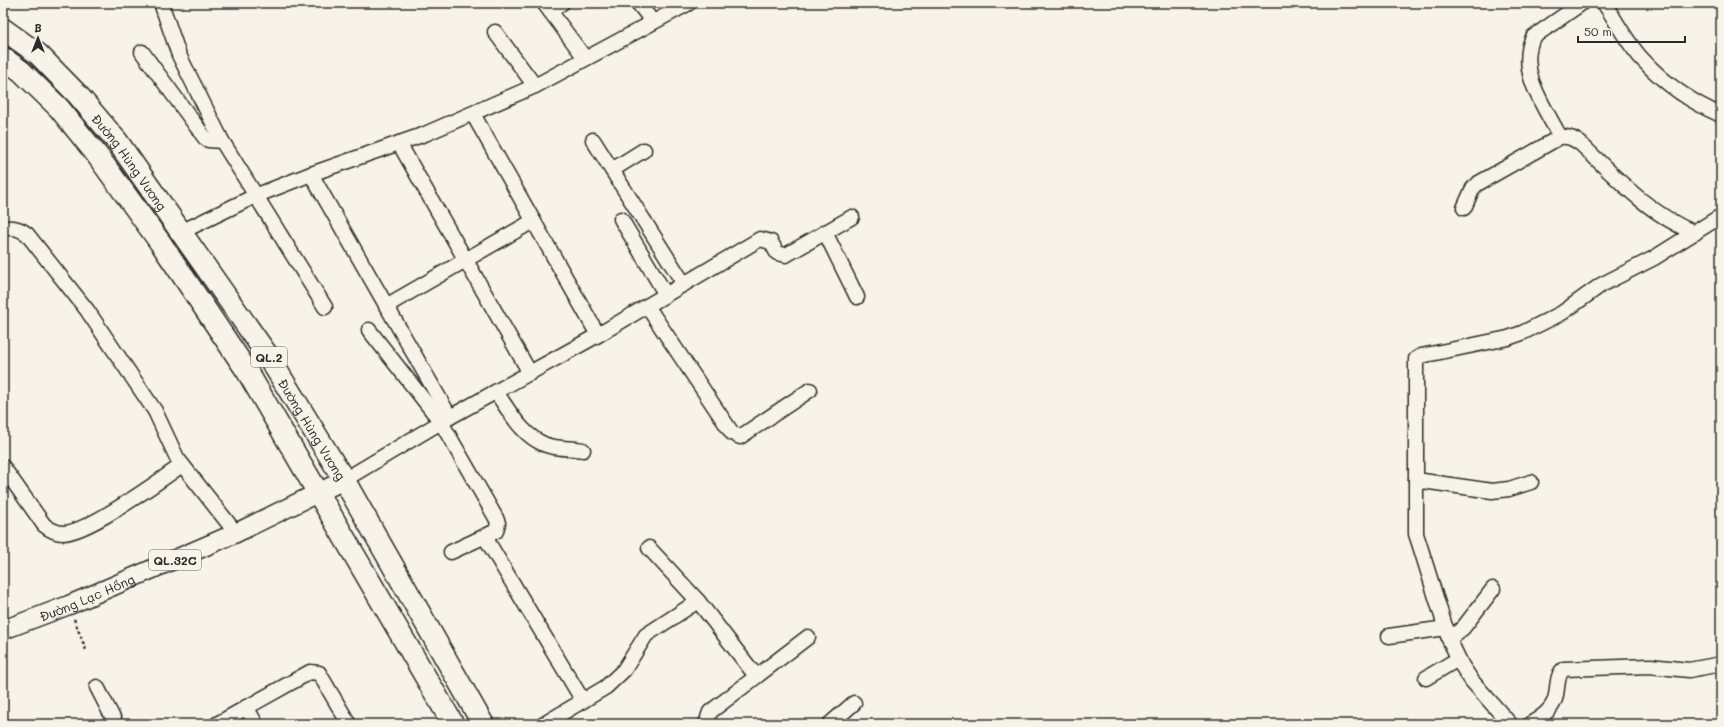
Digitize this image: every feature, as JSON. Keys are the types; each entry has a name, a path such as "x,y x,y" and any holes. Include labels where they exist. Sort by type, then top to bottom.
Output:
{"highway":[{"name":"Đường Hùng Vương","path":"3,29 38,54 78,95 117,141 268,356 344,480 483,724"},
{"name":"Đường Hùng Vương","path":"3,58 21,71 59,108 97,155 162,245 247,371 452,723"}],"main road":[{"name":"Đường Lạc Hồng","path":"3,630 69,606 236,533 344,480"}],"street":[{"path":"562,3 547,7 585,58"},
{"path":"638,3 653,22"},
{"path":"181,232 255,196 473,114 535,86 689,3"},
{"path":"1560,137 1531,79 1528,68 1529,46 1533,38 1582,3"},
{"path":"1604,3 1642,60 1666,83 1696,104 1721,115"},
{"path":"164,4 182,60 222,141 325,307"},
{"path":"495,32 535,86"},
{"path":"142,52 204,138 208,140 222,141"},
{"path":"473,114 598,335"},
{"path":"1464,208 1473,188 1477,184 1560,137 1569,137 1581,144 1627,189 1652,209 1673,224 1695,233"},
{"path":"593,140 684,284"},
{"path":"399,143 530,373"},
{"path":"612,170 644,150"},
{"path":"311,174 386,306 498,523 496,531 451,552"},
{"path":"1510,724 1472,681 1458,659 1447,633 1416,534 1414,364 1416,359 1420,356 1508,338 1522,333 1562,313 1601,285 1654,258 1721,216"},
{"path":"344,480 445,420 598,335 760,239 771,242 777,253 786,254 852,217"},
{"path":"621,220 666,294"},
{"path":"386,306 533,221"},
{"path":"3,229 16,228 26,234 88,310 155,411 182,465 236,533"},
{"path":"825,232 857,297"},
{"path":"647,306 732,433 736,436 740,437 810,390"},
{"path":"369,330 445,420"},
{"path":"496,392 519,426 533,438 547,445 583,450"},
{"path":"3,468 44,525 50,530 63,533 71,532 105,516 182,465"},
{"path":"1416,480 1492,491 1509,489 1531,482"},
{"path":"485,537 583,701"},
{"path":"649,548 698,601 756,676"},
{"path":"1389,636 1447,633 1463,628 1493,589"},
{"path":"544,724 606,687 619,676 646,635 698,601"},
{"path":"706,724 710,712 808,637"},
{"path":"1426,678 1458,659"},
{"path":"1530,724 1547,711 1555,701 1559,676 1564,669 1650,666 1689,670 1721,664"},
{"path":"221,723 303,674 315,672 319,673 349,724"},
{"path":"97,687 116,724"},
{"path":"830,724 854,704"},
{"path":"246,707 256,724"}],"path":[{"path":"69,606 86,650"}]}
